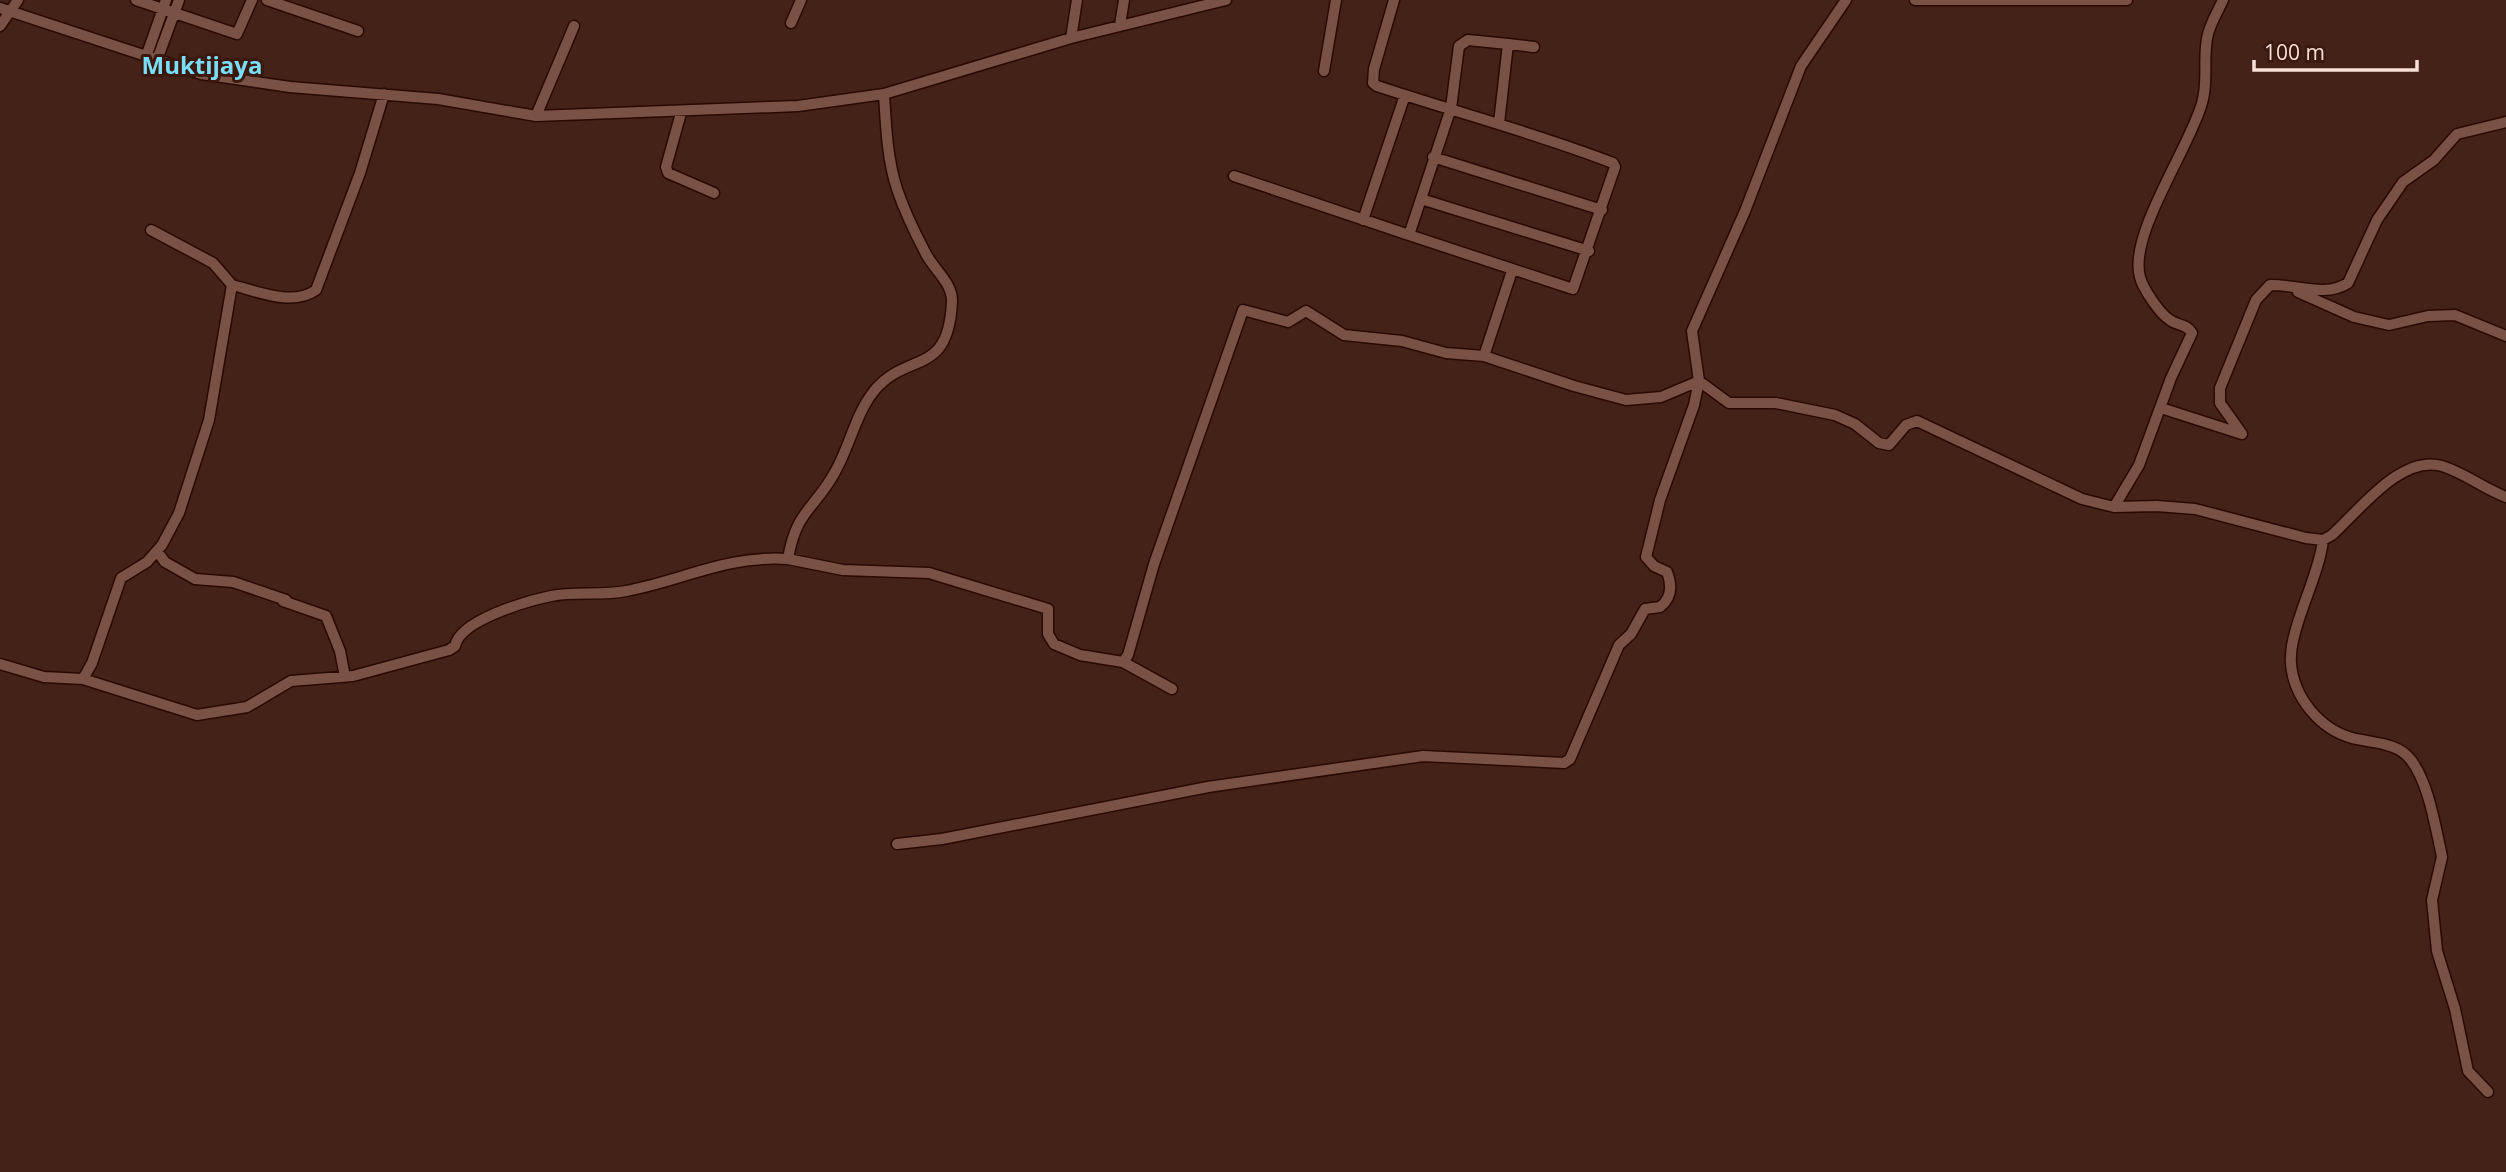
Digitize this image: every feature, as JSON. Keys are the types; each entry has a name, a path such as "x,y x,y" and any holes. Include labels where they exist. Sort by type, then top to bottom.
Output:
{"street":[{"path":"0,26 6,10 18,0"},
{"path":"136,0 164,5 174,14 237,34 252,0"},
{"path":"152,58 179,0"},
{"path":"267,0 358,31"},
{"path":"791,23 801,0"},
{"path":"1071,38 1077,0"},
{"path":"1120,25 1124,0"},
{"path":"6,10 152,58 233,80 438,99 536,116 681,113 798,106 884,94 1197,3 1226,0"},
{"path":"1324,71 1336,0"},
{"path":"1234,176 1573,289 1589,251 1615,167 1613,163 1499,123 1377,86 1373,79 1394,0"},
{"path":"897,844 942,839 1208,787 1423,756 1564,763 1573,754 1619,645 1631,634 1645,609 1660,607 1668,598 1671,582 1667,572 1654,566 1646,557 1660,500 1694,405 1699,381 1692,331 1745,211 1801,66 1846,0"},
{"path":"1915,0 2127,0"},
{"path":"2114,507 2139,465 2192,333 2188,327 2165,316 2148,291 2140,277 2140,253 2156,204 2194,128 2206,83 2208,33 2223,0"},
{"path":"152,58 164,5"},
{"path":"536,116 574,26"},
{"path":"1409,235 1451,108 1462,42 1534,47"},
{"path":"1499,123 1508,44"},
{"path":"151,230 214,263 232,285 283,297 305,295 316,290 360,173 384,94"},
{"path":"788,559 797,522 836,471 854,427 874,391 889,376 919,365 936,354 946,337 952,305 949,287 925,252 898,190 888,143 884,94"},
{"path":"1363,220 1405,95"},
{"path":"681,113 666,167 668,173 714,192"},
{"path":"2161,408 2242,434 2221,403 2220,388 2256,300 2270,285 2322,290 2340,288 2353,276 2377,220 2403,182 2434,160 2457,134 2506,122"},
{"path":"1433,157 1602,210"},
{"path":"1421,199 1589,251"},
{"path":"1484,356 1513,271"},
{"path":"83,679 92,663 121,578 147,562 157,551 178,513 209,420 232,285"},
{"path":"2275,285 2365,320 2394,326 2428,316 2455,315 2506,337"},
{"path":"1123,662 1128,655 1154,564 1243,310 1288,322 1306,311 1344,335 1402,341 1446,354 1484,356 1626,400 1661,397 1699,381"},
{"path":"1699,381 1729,403 1776,403 1835,415 1855,424 1883,445 1889,444 1906,425 1917,421 2082,499 2114,507 2179,507 2290,535 2323,540"},
{"path":"2488,1092 2468,1071 2455,1009 2437,951 2432,900 2442,857 2412,760 2397,748 2354,739 2329,729 2303,702 2292,674 2291,648 2315,579 2323,540 2340,528 2378,490 2420,465 2447,468 2506,497"},
{"path":"157,551 165,562 182,574 195,579 233,582 326,616 340,651 345,677"},
{"path":"0,664 44,677 83,679 197,715 247,706 291,681 345,677 449,650 455,646 456,638 477,622 550,596 626,591 724,563 765,557 871,572 914,570 990,590 1048,609 1048,635 1061,648 1123,662 1172,689"}],"district":[{"name":"Muktijaya","path":"202,64"}]}
